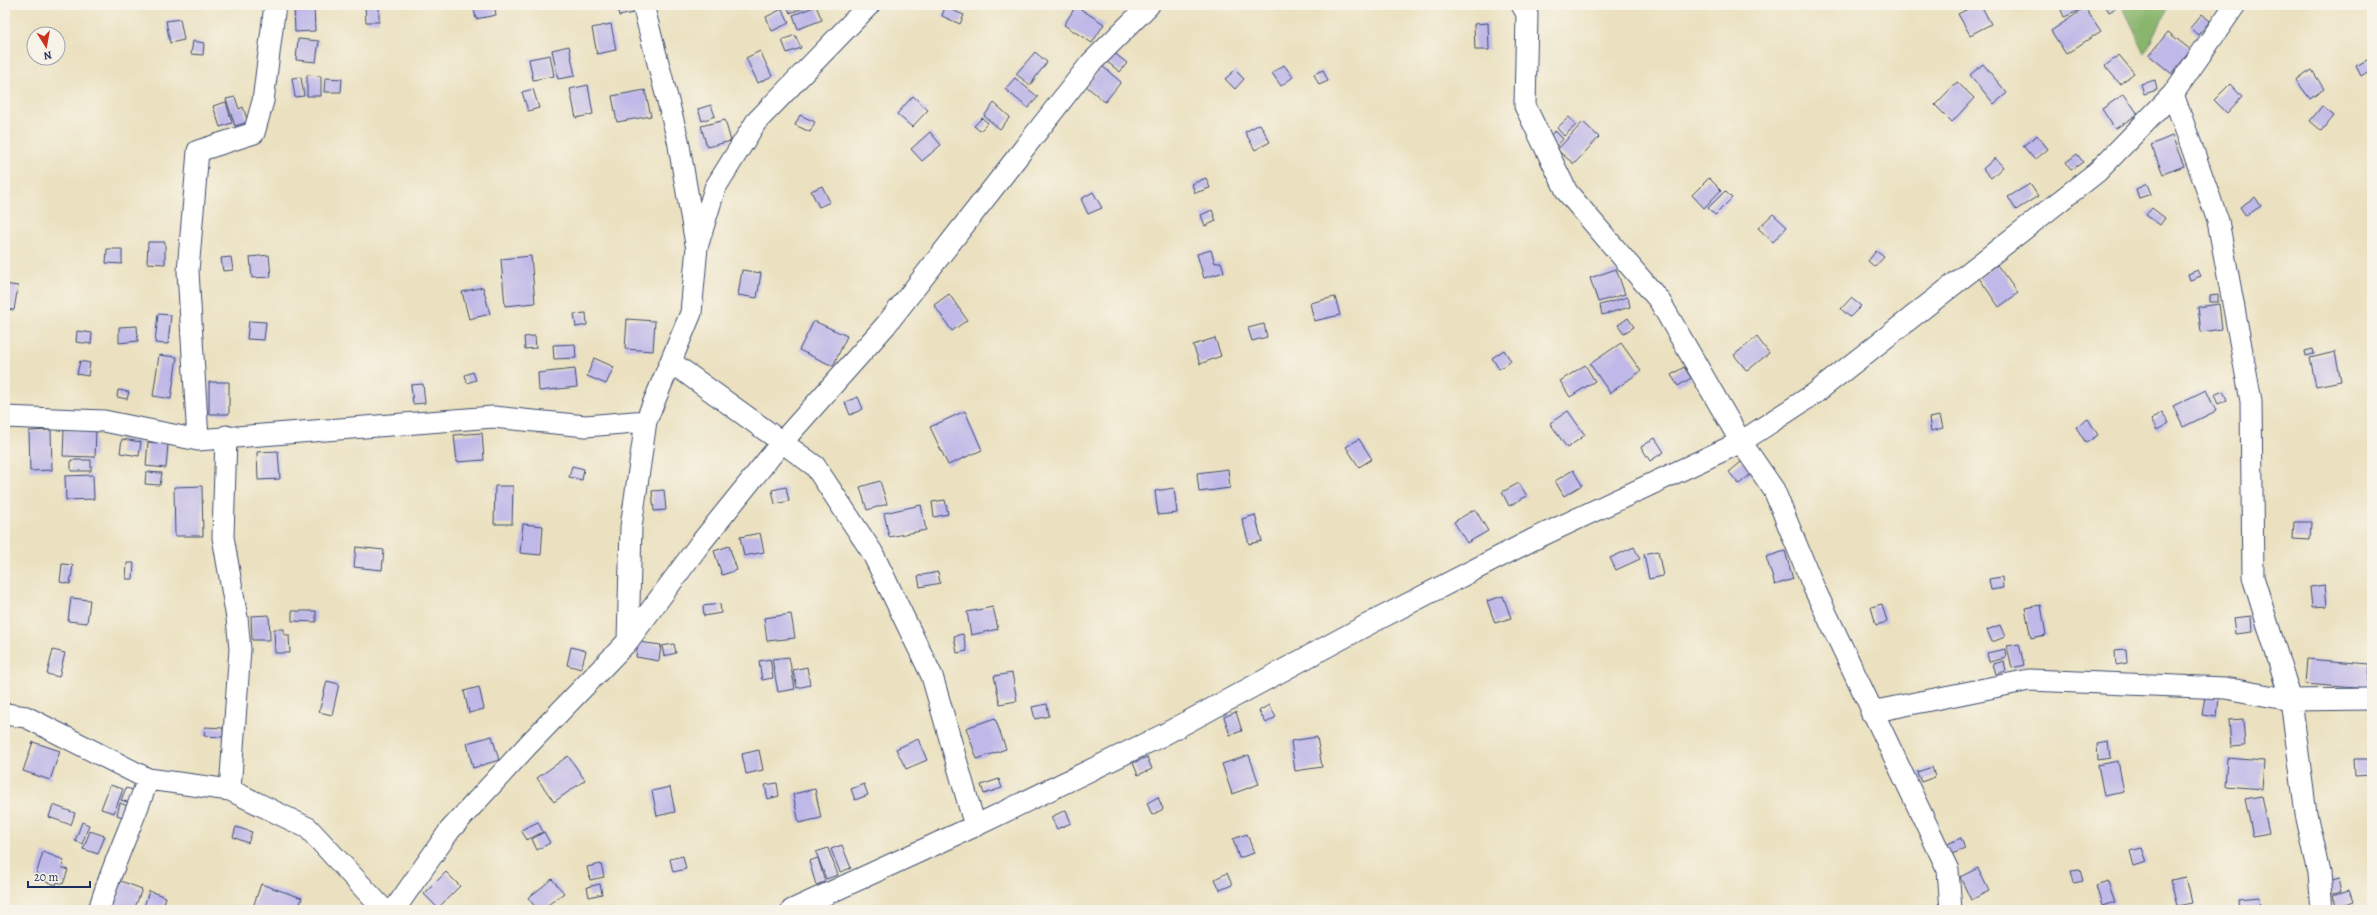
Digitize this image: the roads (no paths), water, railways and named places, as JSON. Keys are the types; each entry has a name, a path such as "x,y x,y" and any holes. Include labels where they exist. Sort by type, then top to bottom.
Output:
{"street":[{"path":"198,440 188,271 198,150 254,133 263,101 275,5"},
{"path":"643,5 678,140 697,247"},
{"path":"628,641 631,527 646,421 692,313 697,247 715,188 756,122 869,5"},
{"path":"394,910 450,830 555,716 628,641 699,545 782,442 886,325 1090,64 1149,5"},
{"path":"1522,5 1527,14 1525,106 1567,192 1659,300 1741,442 1774,490 1814,588 1871,712 1948,870 1951,910"},
{"path":"792,910 812,905 1163,735 1364,626 1532,540 1741,442 1814,394 2097,172 2173,94 2235,5"},
{"path":"2173,94 2218,221 2251,401 2254,578 2291,700 2306,814 2319,873 2322,910"},
{"path":"670,362 815,466 872,552 932,676 975,826"},
{"path":"5,418 104,421 198,440 226,436 493,417 586,426 646,421"},
{"path":"226,436 223,537 237,618 240,649 230,790"},
{"path":"1871,712 2029,680 2225,688 2291,700 2372,699"},
{"path":"5,714 26,717 148,779 230,790 308,828 384,910"},
{"path":"99,910 107,884 130,830 148,779"}]}
